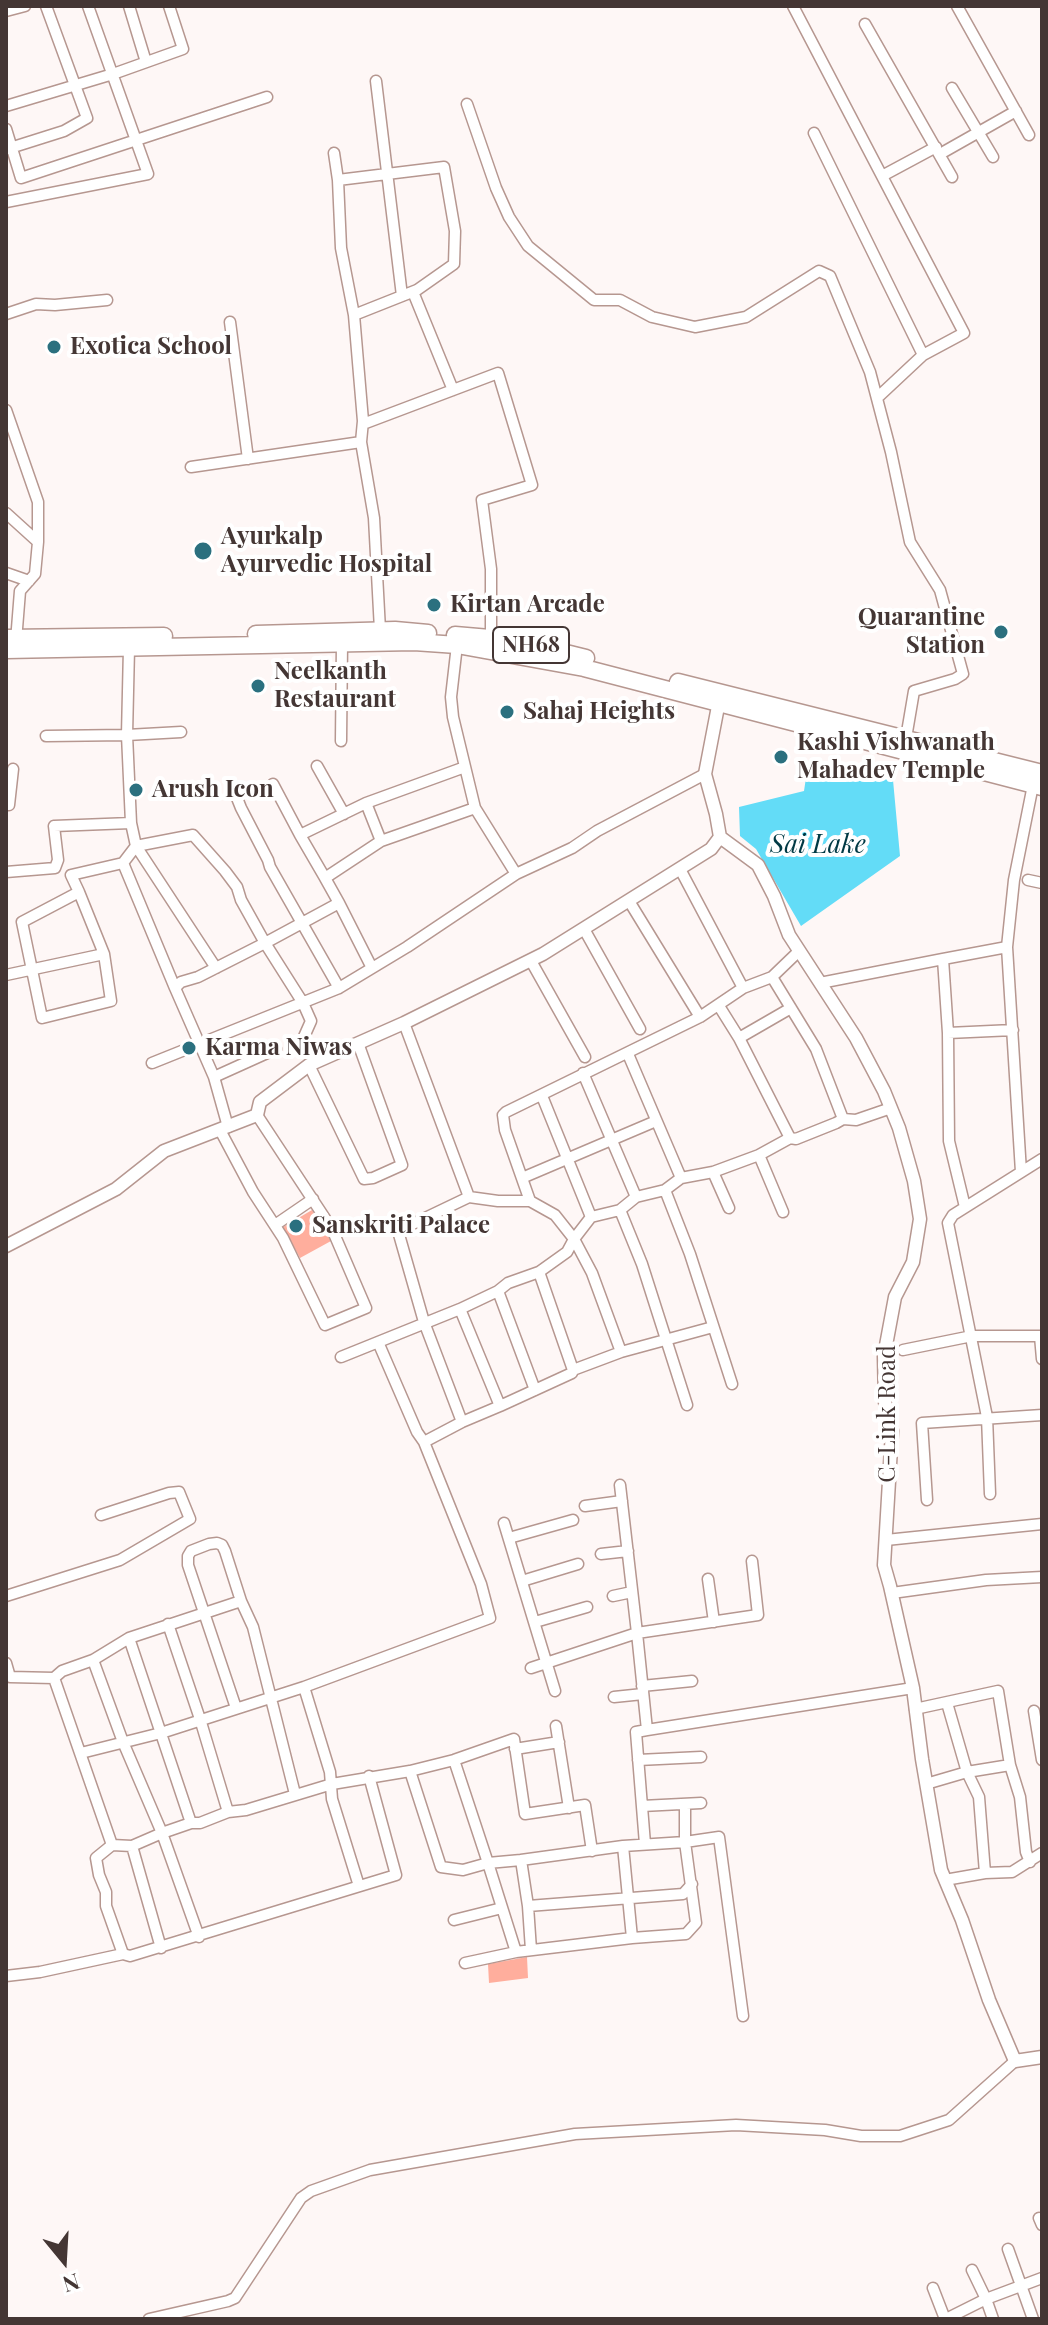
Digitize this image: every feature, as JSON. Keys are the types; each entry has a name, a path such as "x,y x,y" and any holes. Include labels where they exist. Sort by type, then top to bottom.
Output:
{"highway":[{"name":"NH68","path":"11,644 380,630 513,640 1039,782"},
{"name":"NH68","path":"11,644 129,648 414,642 457,645 584,668 720,698"}],"street":[{"path":"6,11 25,6"},
{"path":"9,148 64,131 87,118 46,6"},
{"path":"6,202 148,174 88,6"},
{"path":"129,6 146,62"},
{"path":"6,106 183,49 169,6"},
{"path":"793,6 964,333 923,355 877,398"},
{"path":"957,6 1029,135"},
{"path":"865,24 952,177"},
{"path":"376,81 408,294 453,390"},
{"path":"952,88 993,157"},
{"path":"6,129 9,148 21,178 267,97"},
{"path":"467,104 509,217 528,246 594,300 620,300 652,317 695,327 746,317 819,271 830,276 870,372 910,542 940,590 963,674 914,691 905,746"},
{"path":"882,176 978,133 1016,111"},
{"path":"814,133 923,355"},
{"path":"334,153 341,248 354,315 363,424 361,442 374,518 380,630"},
{"path":"338,180 444,167 455,231 454,264 408,294 354,315"},
{"path":"6,314 36,304 107,300"},
{"path":"230,322 248,459"},
{"path":"363,424 498,373 532,485 482,500 491,569 491,638"},
{"path":"6,410 38,502 35,574 20,591 11,644"},
{"path":"191,467 361,442"},
{"path":"6,513 38,542"},
{"path":"6,573 29,581"},
{"path":"341,741 342,643"},
{"path":"457,645 451,697 453,717 475,808 516,874"},
{"path":"129,648 127,735 131,823 136,846 216,968"},
{"path":"123,863 214,1077 224,1128 253,1192 283,1238 325,1325 366,1308 332,1229 257,1115 260,1102 309,1065 531,961 711,849 720,837 705,774 720,698"},
{"path":"46,736 181,732"},
{"path":"317,766 344,814"},
{"path":"300,835 366,803 465,767"},
{"path":"6,805 9,805 13,769"},
{"path":"152,1063 339,988 516,874 572,848 597,831 705,774"},
{"path":"1021,1172 1007,947 1014,880 1039,782"},
{"path":"273,784 372,968"},
{"path":"235,793 270,867 339,988"},
{"path":"366,803 381,841"},
{"path":"325,878 381,841 475,808"},
{"path":"6,872 55,868 58,860 54,826 131,823"},
{"path":"79,892 22,922 42,1018 111,1001 104,954 79,892 71,875 123,863 136,846 193,835 237,887 265,943 303,1003 311,1021 303,1039"},
{"name":"C-Link Road","path":"720,837 758,865 789,935 856,1038 891,1108 914,1181 920,1219 913,1262 895,1297 884,1356 885,1402 892,1431 884,1565 913,1688 941,1870 1015,2061"},
{"path":"680,869 743,988"},
{"path":"1028,880 1042,883"},
{"path":"629,901 700,1017"},
{"path":"175,988 181,982 216,968 339,903"},
{"path":"584,929 640,1029"},
{"path":"820,983 1007,947"},
{"path":"530,1201 505,1130 503,1115 513,1107 542,1096 700,1017 743,988 772,977 799,951"},
{"path":"6,975 104,954"},
{"path":"943,959 948,1033 949,1141 965,1207"},
{"path":"531,961 585,1057"},
{"path":"772,977 816,1049 843,1119"},
{"path":"719,1006 739,1038 790,1138"},
{"path":"739,1038 791,1008"},
{"path":"404,1023 469,1197"},
{"path":"948,1033 1013,1030"},
{"path":"309,1065 364,1179 402,1165 358,1043"},
{"path":"214,1077 276,1049"},
{"path":"628,1054 681,1178"},
{"path":"583,1073 636,1197"},
{"path":"542,1096 591,1217"},
{"path":"341,1357 460,1309 508,1283 539,1272 567,1252 591,1217 620,1210 636,1197 665,1190 681,1178 713,1172 759,1155 790,1138 796,1139 843,1119 856,1120 891,1108"},
{"path":"6,1246 116,1189 164,1151 257,1115"},
{"path":"522,1178 656,1121"},
{"path":"759,1155 783,1212"},
{"path":"990,1494 987,1417 948,1223 953,1215 1042,1159"},
{"path":"713,1172 729,1208"},
{"path":"665,1190 690,1254 732,1384"},
{"path":"462,1422 424,1322 398,1231 469,1197 530,1201 555,1215 574,1239 592,1273 621,1352"},
{"path":"275,1225 313,1199"},
{"path":"620,1210 642,1264 687,1405"},
{"path":"539,1272 573,1370"},
{"path":"498,1291 535,1390"},
{"path":"460,1309 500,1406"},
{"path":"424,1442 573,1370 621,1352 713,1327"},
{"path":"903,1350 972,1336 1041,1336 1042,1359"},
{"path":"81,1753 161,1733 304,1687 490,1618 481,1584 424,1442 378,1342"},
{"path":"927,1500 922,1423 1042,1415"},
{"path":"620,1485 647,1730"},
{"path":"6,1596 120,1560 190,1519 179,1492 101,1515"},
{"path":"585,1506 622,1501"},
{"path":"509,1538 573,1520"},
{"path":"504,1523 555,1691"},
{"path":"886,1540 1042,1524"},
{"path":"236,1708 188,1565 191,1551 209,1544 222,1545 253,1627 295,1794"},
{"path":"601,1554 628,1551"},
{"path":"531,1668 637,1633 758,1615 752,1561"},
{"path":"522,1581 578,1564"},
{"path":"892,1593 986,1580 1042,1577"},
{"path":"708,1579 714,1622"},
{"path":"613,1596 632,1592"},
{"path":"6,1663 10,1677 54,1678 62,1671 93,1660 129,1638 241,1601"},
{"path":"535,1622 587,1607"},
{"path":"168,1624 228,1812"},
{"path":"129,1638 191,1823"},
{"path":"93,1660 123,1742 162,1833 199,1937"},
{"path":"54,1678 112,1845"},
{"path":"614,1697 692,1681"},
{"path":"304,1687 330,1772 332,1799 359,1886"},
{"path":"645,1844 636,1732 913,1688"},
{"path":"915,1709 998,1691 1030,1862"},
{"path":"947,1703 967,1772 979,1797 985,1873"},
{"path":"1034,1711 1042,1760"},
{"path":"556,1726 569,1808"},
{"path":"123,1954 106,1906 106,1892 96,1858 112,1845 132,1846 228,1812 246,1810 332,1784 454,1760 514,1739 525,1814 585,1805 592,1851"},
{"path":"515,1749 559,1742"},
{"path":"638,1760 701,1757"},
{"path":"454,1760 516,1952"},
{"path":"926,1784 967,1772 1010,1765"},
{"path":"410,1771 441,1867 463,1870 488,1863 719,1837 743,2016"},
{"path":"6,1976 161,1948 396,1875 369,1776"},
{"path":"642,1806 701,1803"},
{"path":"465,1963 531,1950 686,1934 696,1923 685,1842 685,1804"},
{"path":"132,1846 161,1948"},
{"path":"623,1846 632,1938"},
{"path":"945,1880 1012,1872 1042,1853"},
{"path":"521,1860 531,1950"},
{"path":"528,1906 683,1894 692,1884"},
{"path":"454,1920 502,1908"},
{"path":"149,2319 235,2298 301,2198 311,2191 370,2170 575,2134 736,2125 825,2130 861,2136 900,2136 949,2120 1015,2061 1042,2057"},
{"path":"1008,2249 1033,2319"},
{"path":"972,2270 993,2319"},
{"path":"933,2288 946,2319 986,2299 1042,2278"}],"shaded area":[{"path":"312,1210 331,1241 300,1258 283,1227"},
{"path":"527,1957 528,1978 489,1983 488,1964"}],"water":[{"name":"Sai Lake","path":"807,771 893,780 900,856 801,926 756,849 740,836 739,807 804,791"}],"place":[{"name":"Exotica School","path":"54,347"},
{"name":"Ayurkalp Ayurvedic Hospital","path":"203,551"},
{"name":"Kirtan Arcade","path":"434,605"},
{"name":"Quarantine Station","path":"1001,632"},
{"name":"Neelkanth Restaurant","path":"258,686"},
{"name":"Sahaj Heights","path":"507,712"},
{"name":"Kashi Vishwanath Mahadev Temple","path":"781,757"},
{"name":"Arush Icon","path":"136,790"},
{"name":"Karma Niwas","path":"189,1048"},
{"name":"Sanskriti Palace","path":"296,1226"}]}
